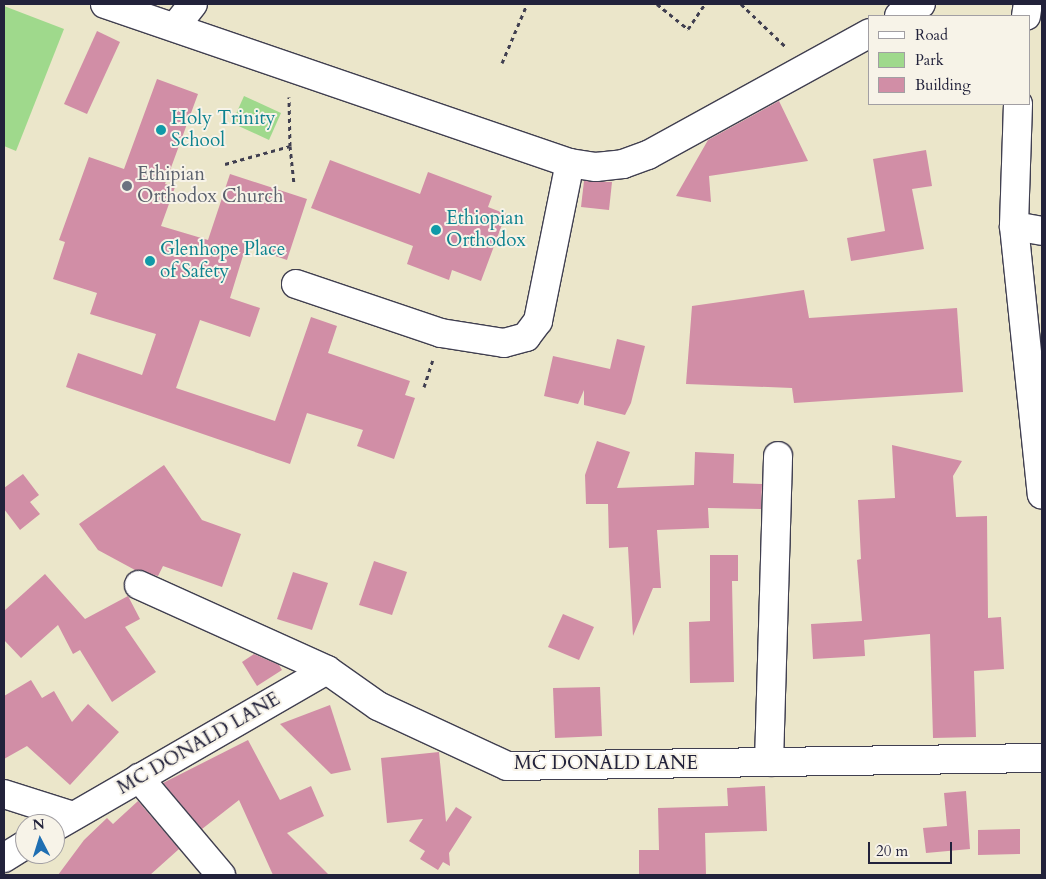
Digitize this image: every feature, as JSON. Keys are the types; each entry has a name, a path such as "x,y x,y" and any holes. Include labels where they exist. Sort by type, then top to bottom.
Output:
{"street":[{"path":"105,4 570,163 596,167 623,164 648,155 868,34"},
{"path":"175,27 193,4"},
{"path":"901,15 921,4"},
{"path":"1018,105 1014,226 1039,448 1042,495"},
{"path":"296,284 441,333 504,343 526,337 538,321 570,163"},
{"path":"1014,226 1042,231"},
{"path":"769,762 778,456"},
{"path":"139,585 327,670"},
{"name":"MC DONALD LANE","path":"65,821 327,670 378,706 507,766 1042,758"},
{"path":"139,778 221,875"},
{"path":"4,794 47,814"},
{"path":"4,858 15,851"}],"path":[{"path":"502,63 527,4"},
{"path":"658,4 688,29 704,4"},
{"path":"741,4 808,68"},
{"path":"289,67 290,146 294,183"},
{"path":"225,164 290,146"}],"green space":[{"path":"4,6 64,29 16,151 4,146"},
{"path":"244,96 281,113 269,140 232,123"}],"building":[{"path":"97,31 120,42 87,114 64,104"},
{"path":"157,79 198,94 165,184 175,187 161,226 208,240 230,174 307,199 287,260 246,246 230,298 260,308 250,337 200,320 176,388 275,421 311,317 337,326 328,353 410,381 405,395 415,398 394,459 357,446 363,430 307,413 290,464 66,387 78,353 142,375 156,334 90,314 97,293 53,279 65,242 59,240 89,157 124,169"},
{"path":"779,101 808,161 709,176 711,202 676,196 708,140"},
{"path":"926,150 932,186 912,189 924,249 851,261 847,238 885,231 873,159"},
{"name":"Ethiopian Orthodox","path":"330,160 420,194 428,172 492,196 488,207 506,214 481,281 452,270 449,280 407,264 413,246 311,208"},
{"path":"584,181 612,182 609,210 581,207"},
{"path":"804,290 809,318 957,308 963,392 794,403 792,388 686,384 692,306"},
{"path":"617,339 645,346 631,403 625,415 584,405 584,390 578,404 544,396 553,356 610,369"},
{"path":"597,441 630,452 617,488 694,485 695,452 734,454 733,483 762,484 761,509 708,508 709,528 657,530 661,588 653,588 633,636 628,547 609,548 608,504 586,504 585,475"},
{"path":"892,445 962,461 953,476 956,517 987,516 988,618 1001,617 1004,669 974,671 976,737 933,738 930,634 864,640 865,656 813,659 811,624 862,621 857,560 861,559 858,500 895,498"},
{"path":"164,465 202,520 241,534 222,587 163,566 158,576 135,570 98,550 79,524"},
{"path":"23,474 39,495 30,502 40,514 20,530 4,509 4,488"},
{"path":"710,555 738,555 738,581 732,581 734,682 690,683 689,622 710,621"},
{"path":"374,561 407,572 392,615 359,605"},
{"path":"293,572 328,583 312,630 277,619"},
{"path":"45,574 85,619 128,596 140,619 125,627 156,672 112,702 80,650 73,654 58,625 21,658 4,640 4,611"},
{"path":"563,614 594,627 579,660 548,647"},
{"path":"254,654 279,665 282,670 257,686 242,662"},
{"path":"31,680 42,698 54,691 72,722 88,704 119,732 70,785 27,746 4,759 4,696"},
{"path":"600,687 602,736 555,738 553,688"},
{"path":"330,705 351,770 331,774 280,724"},
{"path":"248,740 280,800 311,786 324,816 287,833 329,875 273,875 239,800 202,829 163,783"},
{"path":"439,752 446,822 456,807 472,817 449,853 450,866 443,862 438,870 420,859 425,851 409,841 423,819 387,823 381,758"},
{"path":"765,786 767,831 705,833 706,875 639,875 639,850 659,850 658,808 728,806 727,788"},
{"path":"966,791 970,849 926,853 923,828 947,826 944,793"},
{"path":"138,801 179,849 150,875 58,875 84,840 107,818 113,824"},
{"path":"1020,829 1020,854 978,855 978,830"}],"place":[{"name":"Holy Trinity School","path":"161,130"},
{"name":"Ethipian Orthodox Church","path":"127,186"},
{"name":"Ethiopian Orthodox","path":"436,230"},
{"name":"Glenhope Place of Safety","path":"150,261"}]}
